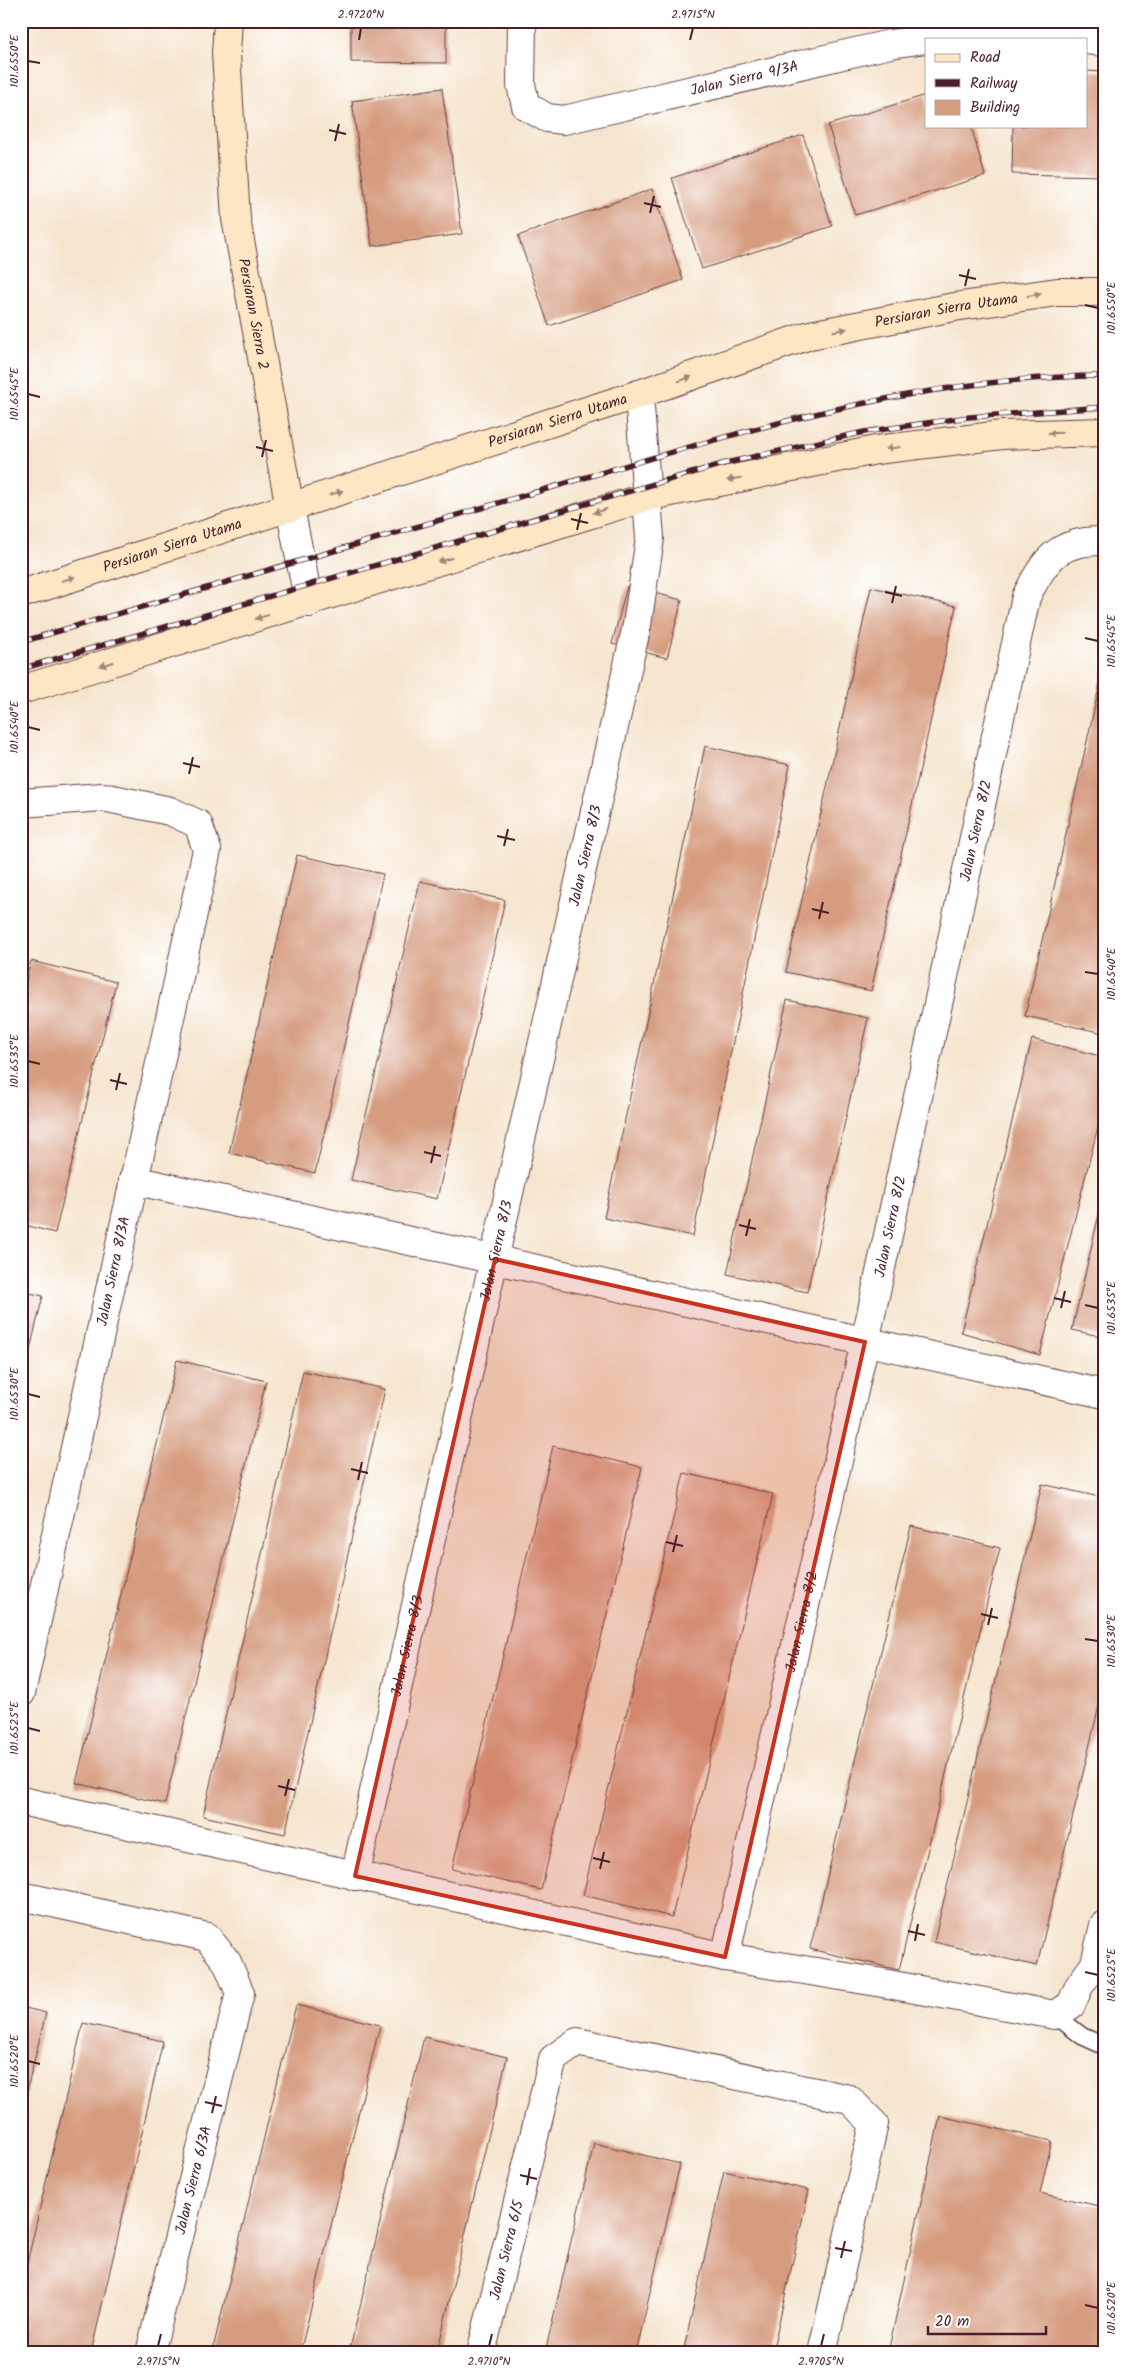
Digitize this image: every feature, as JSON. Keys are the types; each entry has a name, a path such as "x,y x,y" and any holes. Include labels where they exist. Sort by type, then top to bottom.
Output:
{"main road":[{"name":"Persiaran Sierra 2","path":"228,21 226,53 236,219 290,508"},
{"name":"Persiaran Sierra Utama","path":"21,594 639,394 810,335 954,307 1048,293 1104,292"},
{"path":"21,690 309,603 646,497 876,450 1002,435 1104,432"}],"street":[{"name":"Jalan Sierra 9/3A","path":"522,21 521,85 526,106 547,118 564,120 892,32 925,39"},
{"path":"940,38 997,31 1062,38"},
{"path":"1088,40 1104,42"},
{"name":"Jalan Sierra 8/3","path":"355,1876 637,625 650,538 639,394"},
{"name":"Persiaran Sierra 2","path":"290,508 309,603"},
{"name":"Jalan Sierra 8/2","path":"725,1957 865,1342 1026,597 1040,569 1062,549 1081,541 1104,541"},
{"name":"Jalan Sierra 8/3A","path":"21,803 103,798 170,811 198,824 207,850 21,1694"},
{"path":"133,1180 1104,1394"},
{"path":"21,1801 725,1957 877,1982 1055,2015 1071,2005 1079,1986 1095,1964 1104,1926"},
{"name":"Jalan Sierra 6/3A","path":"21,1896 207,1937 227,1962 240,1993 150,2353"},
{"name":"Jalan Sierra 6/5","path":"482,2353 553,2059 577,2042 849,2099 874,2124 822,2353"}],"lane":[{"path":"1055,2015 1082,2036 1104,2046"}],"highlighted area":[{"path":"495,1259 865,1342 725,1957 355,1876"}],"building":[{"path":"351,21 446,21 446,63 351,62"},
{"path":"1088,71 1104,72 1104,176 1012,174 1013,128 1088,128"},
{"path":"442,88 462,234 372,246 352,101"},
{"path":"925,95 925,128 972,128 985,176 855,215 828,125"},
{"path":"803,135 832,226 702,269 672,178"},
{"path":"652,189 683,280 549,326 518,236"},
{"path":"627,586 682,600 667,658 612,644"},
{"path":"871,587 956,606 871,991 786,972"},
{"path":"1104,670 1104,1033 1025,1016"},
{"path":"705,746 790,765 693,1236 604,1218"},
{"path":"297,855 383,874 315,1173 229,1153"},
{"path":"420,881 505,900 437,1199 351,1180"},
{"path":"31,961 116,982 55,1233 21,1224 21,999"},
{"path":"787,1000 868,1018 807,1292 727,1274"},
{"path":"1032,1039 1104,1057 1104,1103 1040,1355 961,1332"},
{"path":"1104,1193 1104,1337 1072,1330"},
{"path":"21,1291 43,1296 22,1382 21,1382"},
{"path":"177,1360 266,1381 165,1804 76,1783"},
{"path":"303,1371 385,1389 285,1834 203,1816"},
{"path":"553,1446 642,1467 541,1890 452,1869"},
{"path":"684,1473 773,1494 672,1917 583,1895"},
{"path":"1042,1484 1104,1498 1104,1685 1037,1966 934,1942"},
{"path":"911,1526 1000,1548 899,1970 810,1949"},
{"path":"296,2005 380,2025 300,2353 212,2353"},
{"path":"21,2007 46,2013 22,2110 21,2110"},
{"path":"83,2023 163,2041 91,2353 21,2353 21,2289"},
{"path":"424,2037 507,2057 437,2353 349,2353"},
{"path":"940,2116 1052,2141 1040,2193 1104,2207 1104,2353 888,2353"},
{"path":"594,2143 680,2164 636,2353 545,2353"},
{"path":"724,2171 809,2190 772,2353 683,2353"}],"railway":[{"path":"21,642 686,448 823,412 893,397 963,386 1033,379 1104,376"},
{"path":"21,669 726,463 864,432 969,417 1104,407"}]}
